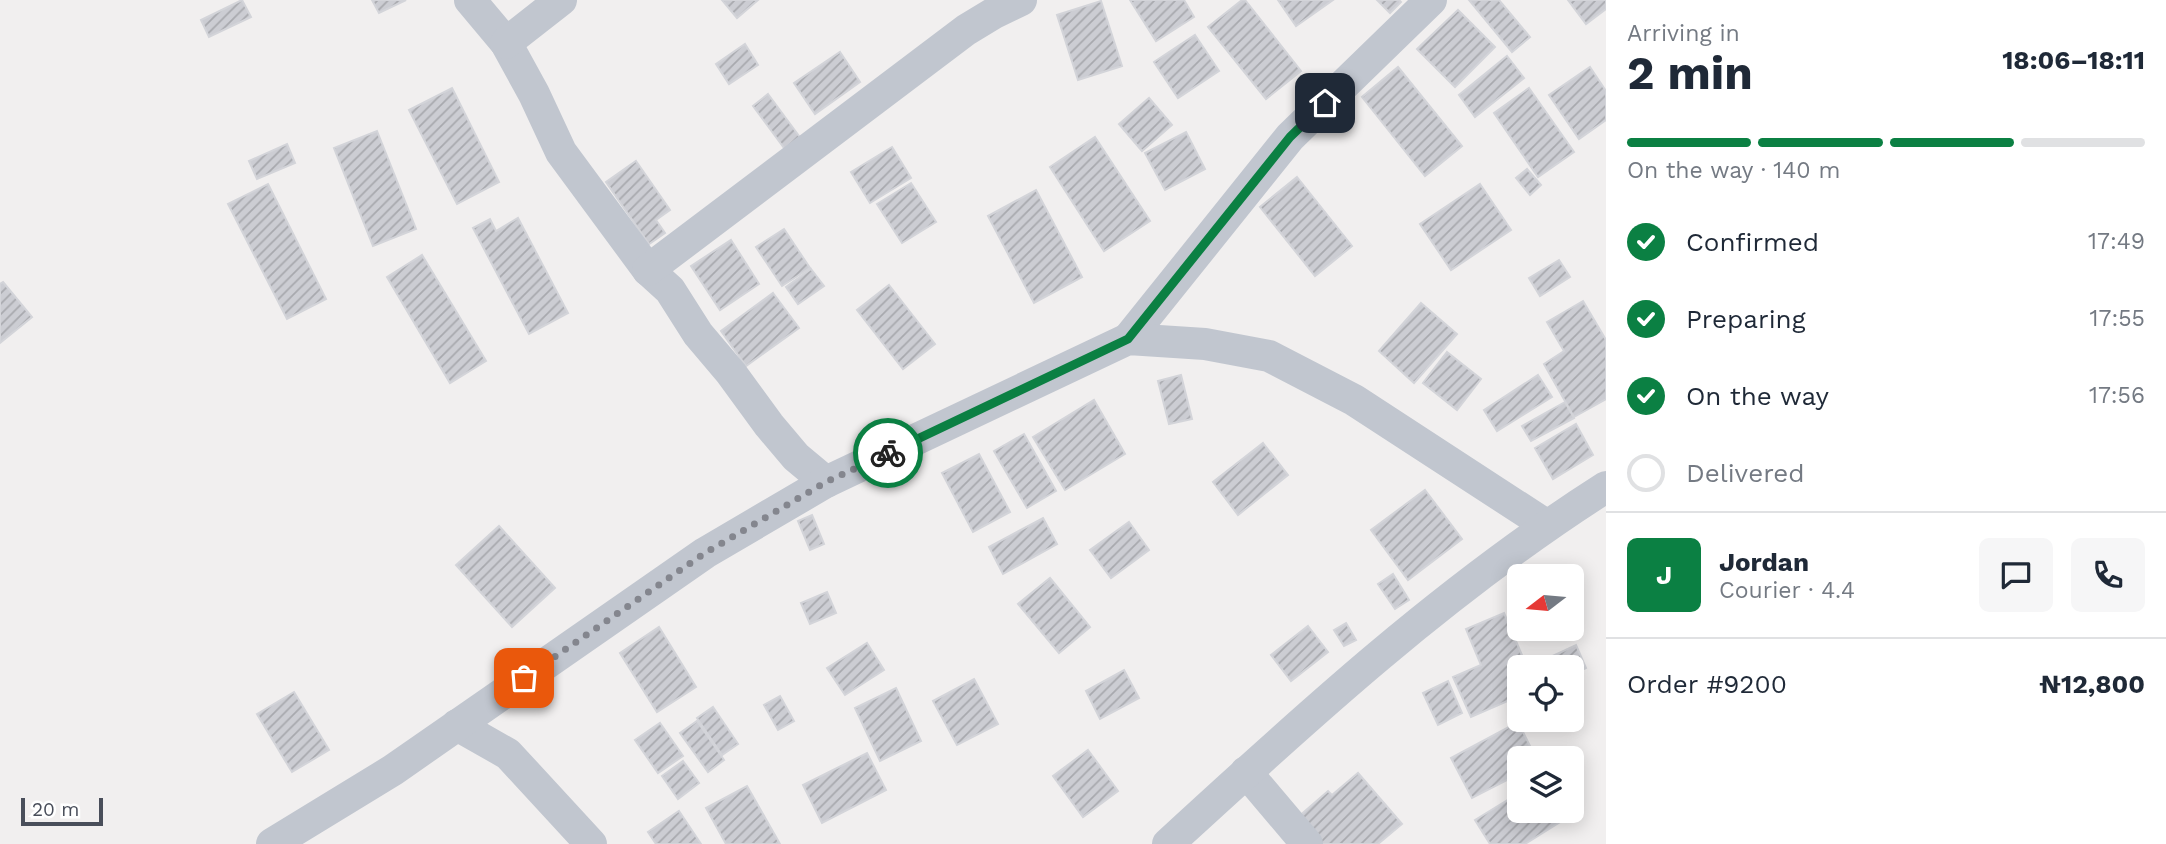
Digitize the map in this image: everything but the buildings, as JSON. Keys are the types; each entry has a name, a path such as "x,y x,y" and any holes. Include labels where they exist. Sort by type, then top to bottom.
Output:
{"street":[{"path":"470,0 506,43 561,152 649,270 670,290 698,334 769,425 796,457 826,482"},
{"path":"506,43 561,0"},
{"path":"649,270 967,30 1021,0"},
{"path":"272,844 393,770 705,553 826,482 1128,339 1290,137 1431,0"},
{"path":"1128,339 1205,344 1269,356 1354,400 1546,525"},
{"path":"1168,844 1284,738 1480,574 1546,525 1606,487"},
{"path":"457,725 508,754 591,844"},
{"path":"1246,772 1307,844"}],"way so far":[{"path":"524,678 705,553 826,482 888,453"}],"route":[{"path":"888,453 1128,339 1290,137 1325,103"}]}
